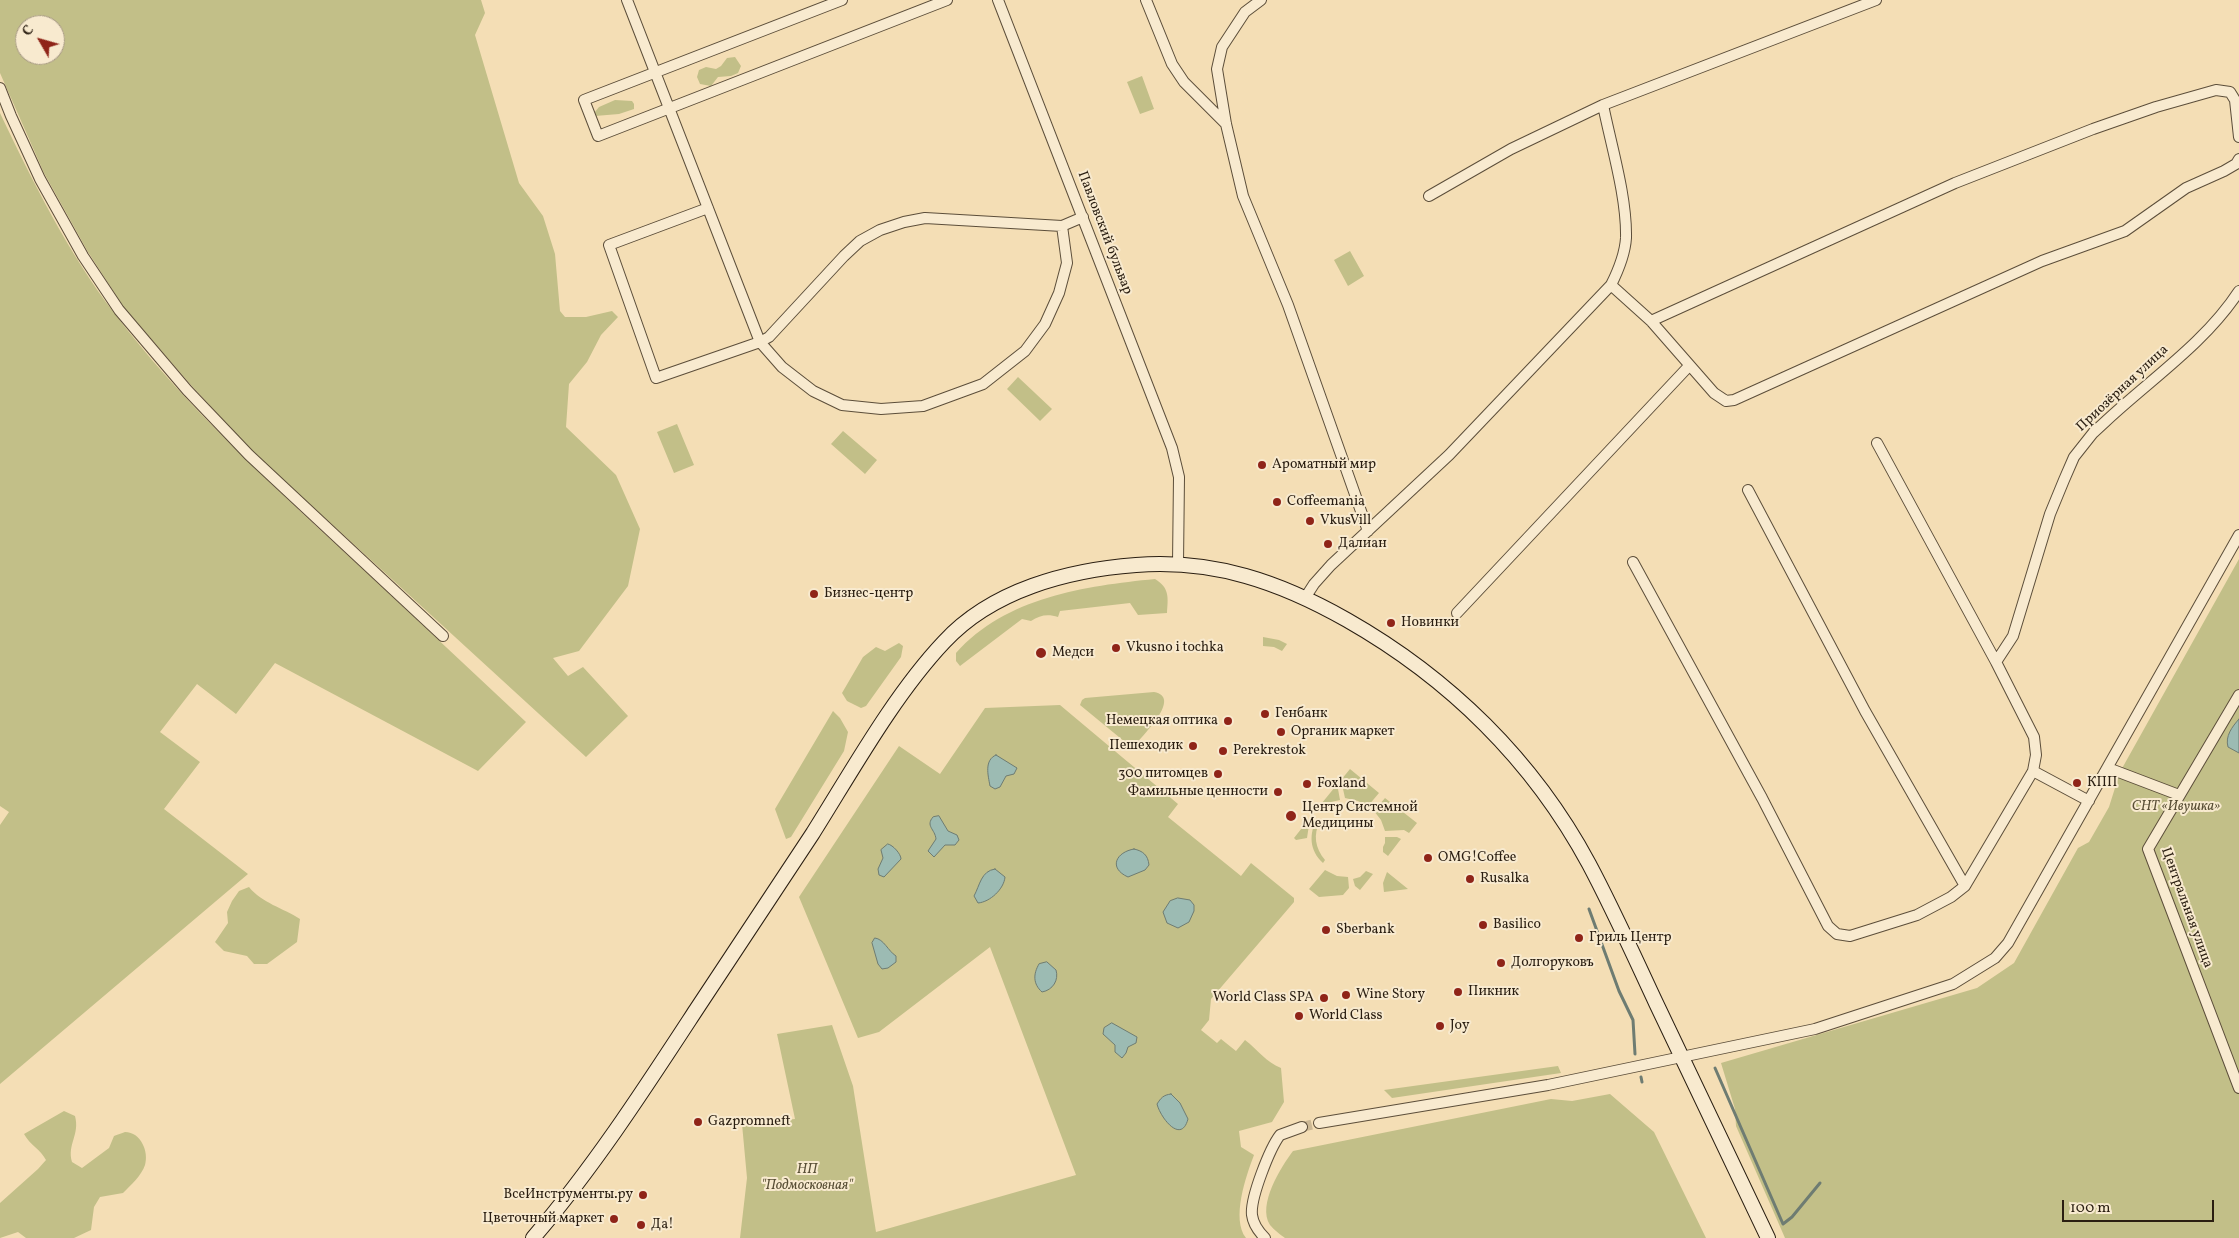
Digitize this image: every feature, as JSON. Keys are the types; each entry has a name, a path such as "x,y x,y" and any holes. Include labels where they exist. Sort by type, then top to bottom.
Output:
{"main road":[{"path":"533,1238 577,1184 616,1130 910,683 945,640 967,621 988,607 1015,592 1045,581 1124,566 1178,563 1238,573 1270,583 1305,598 1381,640 1441,683 1475,713 1540,787 1588,863 1768,1238"}],"street":[{"path":"628,0 760,342 782,367 813,391 842,405 881,409 923,406 983,384 1026,352 1045,324 1059,293 1067,263 1062,226"},
{"path":"842,0 584,100 598,136 947,0"},
{"name":"Павловский бульвар","path":"998,0 1172,448 1179,477 1178,563"},
{"path":"1146,0 1172,64 1184,82 1226,124"},
{"path":"1261,0 1246,12 1222,47 1217,68 1226,124 1244,196 1288,305 1368,531"},
{"path":"1429,196 1511,149 1603,105 1876,0"},
{"path":"0,88 10,116 40,179 83,256 119,310 187,390 249,455 443,636"},
{"path":"1651,321 1955,183 2093,129 2156,108 2216,90 2230,92 2235,100 2239,137"},
{"path":"1305,598 1323,573 1449,455 1611,285 1618,271 1626,239 1624,210 1603,105"},
{"path":"1611,285 1651,321 1689,366 1720,398 1726,401 1734,400 2042,261 2125,231 2186,188 2224,171 2239,159"},
{"path":"708,208 609,245 656,378 760,342 769,337 844,256 860,241 880,230 904,222 926,218 1062,226 1083,217"},
{"name":"Приозёрная улица","path":"1996,662 2013,636 2050,514 2074,458 2093,433 2203,335 2227,309 2239,291"},
{"path":"1456,613 1689,366"},
{"path":"1633,562 1762,798 1828,926 1837,934 1850,936 1917,914 1951,898 1966,886 2033,771 2036,755 2034,737 1996,662 1877,443"},
{"path":"1748,490 1865,711 1966,886"},
{"path":"1319,1124 1548,1085 1816,1029 1953,984 1995,958 2008,943 2090,801 2239,535"},
{"name":"Центральная улица","path":"2239,695 2148,849 2239,1088"},
{"path":"2108,768 2179,795"},
{"path":"2033,771 2090,801"},
{"path":"1265,1238 1252,1217 1252,1208 1257,1188 1280,1134 1302,1128"}],"green space":[{"path":"0,0 481,0 485,13 475,35 519,183 543,216 555,254 560,311 565,317 586,317 612,311 618,317 601,335 587,362 569,384 566,427 616,475 640,529 628,586 579,651 553,658 568,676 583,667 628,716 586,757 252,451 190,384 123,306 88,252 44,173 0,73"},
{"path":"735,57 741,66 738,73 731,76 718,77 711,86 700,84 697,77 699,70 706,67 716,69 727,58"},
{"path":"1142,76 1154,109 1140,114 1127,82"},
{"path":"615,100 632,101 634,109 619,114 595,116 594,113 599,107"},
{"path":"0,113 38,191 82,267 115,314 164,374 217,431 272,485 526,722 478,771 275,663 236,714 197,684 160,732 200,762 164,809 248,874 0,1084 0,825 9,812 0,806"},
{"path":"1350,251 1364,276 1348,286 1334,260"},
{"path":"1018,377 1052,409 1040,421 1007,389"},
{"path":"677,424 694,465 674,473 657,432"},
{"path":"843,431 877,460 865,474 831,444"},
{"name":"СНТ «Ивушка»","path":"2239,559 2239,1238 1785,1238 1736,1126 1735,1109 1721,1063 1977,988 2014,963 2078,848 2089,842 2109,807 2120,772"},
{"path":"1155,579 1166,590 1168,598 1167,613 1138,615 1130,603 1060,611 1058,617 1044,616 1031,621 1022,619 960,666 956,661 956,653 976,634 998,619 1022,607 1074,591"},
{"path":"1263,637 1279,640 1287,644 1282,651 1274,647 1263,646"},
{"path":"899,643 903,646 901,657 866,706 861,708 847,701 842,693 863,657 876,647 885,651"},
{"path":"1154,692 1162,695 1164,701 1163,708 1147,732 1137,743 1132,745 1125,742 1080,705 1085,698"},
{"name":"НП \"Подмосковная\"","path":"1060,705 1178,804 1168,817 1241,876 1251,863 1294,898 1294,902 1211,999 1209,1020 1201,1030 1217,1043 1221,1039 1236,1051 1245,1040 1266,1059 1281,1068 1284,1102 1272,1122 1239,1131 1241,1147 1254,1155 1241,1197 1240,1220 1246,1238 740,1238 747,1178 742,1124 795,1119 777,1034 832,1025 853,1086 876,1232 1076,1175 990,947 879,1032 858,1038 799,897 899,746 940,774 985,708"},
{"path":"833,711 840,718 848,732 844,751 791,837 786,839 775,809"},
{"path":"1350,769 1379,793 1368,806 1345,798 1343,789 1347,785 1341,780"},
{"path":"1335,787 1338,789 1340,800 1331,802 1319,810 1317,809"},
{"path":"1385,798 1417,823 1409,833 1404,830 1385,831 1381,820 1374,811"},
{"path":"1313,814 1315,816 1309,825 1307,838 1296,840 1294,838"},
{"path":"1317,818 1320,821 1316,831 1316,841 1319,851 1325,860 1323,863 1315,853 1312,842 1314,824"},
{"path":"1385,837 1401,839 1388,856 1383,852"},
{"path":"1325,870 1337,876 1348,877 1349,888 1343,895 1319,897 1309,889"},
{"path":"1366,871 1373,874 1360,890 1355,886 1353,879 1360,877"},
{"path":"1387,872 1408,889 1384,892 1383,883"},
{"path":"249,887 266,901 300,919 297,942 267,964 254,964 247,956 224,951 215,942 228,923 227,912 232,901 239,891"},
{"path":"1558,1066 1561,1073 1392,1098 1384,1090"},
{"path":"1610,1094 1654,1132 1706,1238 1285,1238 1275,1231 1267,1217 1266,1207 1272,1186 1293,1151 1551,1099 1572,1101"},
{"path":"64,1111 75,1116 76,1129 71,1150 72,1162 82,1168 109,1148 114,1136 125,1132 135,1135 145,1149 146,1160 141,1173 123,1193 100,1197 94,1207 91,1230 74,1238 26,1238 18,1232 0,1238 0,1203 46,1160 24,1134"}],"water":[{"path":"2239,719 2239,753 2228,747 2227,739"},
{"path":"996,755 1017,768 1014,774 1006,776 1000,787 995,789 990,786 988,764 992,757"},
{"path":"939,816 948,831 957,835 959,840 955,845 945,845 934,857 928,851 936,839 930,823 933,817"},
{"path":"888,844 896,850 901,859 884,877 879,875 878,869 883,858 881,850"},
{"path":"1134,849 1144,854 1148,859 1149,865 1145,870 1128,877 1116,865 1123,853"},
{"path":"995,869 1005,877 1002,886 992,897 978,903 974,896 981,879 990,870"},
{"path":"1178,898 1190,900 1194,905 1194,911 1189,922 1178,928 1167,923 1163,912 1170,901"},
{"path":"875,938 881,941 896,956 896,962 888,968 882,969 878,964 872,943"},
{"path":"1047,962 1056,970 1057,977 1052,987 1042,992 1037,986 1035,975 1039,964"},
{"path":"1112,1023 1137,1037 1136,1043 1128,1047 1122,1058 1115,1052 1115,1045 1103,1034 1104,1028"},
{"path":"1171,1094 1180,1103 1188,1119 1185,1126 1181,1129 1176,1129 1166,1121 1157,1104 1162,1097"}],"waterway":[{"path":"1589,909 1619,991 1633,1020 1635,1054"},
{"path":"1715,1068 1783,1224 1792,1217 1820,1183"},
{"path":"1641,1077 1642,1082"}],"tunnel":[{"path":"1302,1127 1319,1123"}],"place":[{"name":"Ароматный мир","path":"1262,465"},
{"name":"Coffeemania","path":"1277,502"},
{"name":"VkusVill","path":"1310,521"},
{"name":"Далиан","path":"1328,544"},
{"name":"Бизнес-центр","path":"814,594"},
{"name":"Новинки","path":"1391,623"},
{"name":"Vkusno i tochka","path":"1116,648"},
{"name":"Медси","path":"1041,653"},
{"name":"Генбанк","path":"1265,714"},
{"name":"Немецкая оптика","path":"1228,721"},
{"name":"Органик маркет","path":"1281,732"},
{"name":"Пешеходик","path":"1193,746"},
{"name":"Perekrestok","path":"1223,751"},
{"name":"300 питомцев","path":"1218,774"},
{"name":"КПП","path":"2077,783"},
{"name":"Foxland","path":"1307,784"},
{"name":"Фамильные ценности","path":"1278,792"},
{"name":"Центр Системной Медицины","path":"1291,816"},
{"name":"OMG!Coffee","path":"1428,858"},
{"name":"Rusalka","path":"1470,879"},
{"name":"Basilico","path":"1483,925"},
{"name":"Sberbank","path":"1326,930"},
{"name":"Гриль Центр","path":"1579,938"},
{"name":"Долгоруковъ","path":"1501,963"},
{"name":"Пикник","path":"1458,992"},
{"name":"Wine Story","path":"1346,995"},
{"name":"World Class SPA","path":"1324,998"},
{"name":"World Class","path":"1299,1016"},
{"name":"Joy","path":"1440,1026"},
{"name":"Gazpromneft","path":"698,1122"},
{"name":"ВсеИнструменты.ру","path":"643,1195"},
{"name":"Цветочный маркет","path":"614,1219"},
{"name":"Да!","path":"641,1225"}]}
